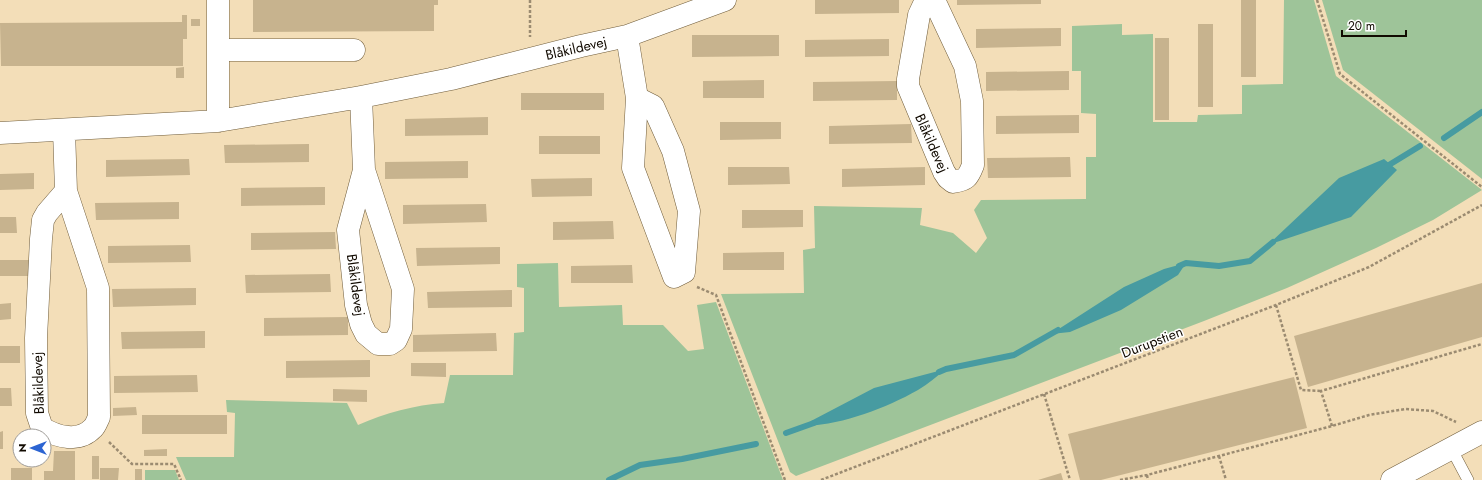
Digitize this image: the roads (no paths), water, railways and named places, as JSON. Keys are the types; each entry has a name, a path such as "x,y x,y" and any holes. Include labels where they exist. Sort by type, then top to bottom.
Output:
{"street":[{"path":"218,0 218,121"},
{"name":"Blåkildevej","path":"0,133 218,121 361,97 451,79 627,36 724,0"},
{"name":"Blåkildevej","path":"926,0 919,15 908,86 944,172 953,182 963,180 970,174 973,165 972,101 966,66 934,0"},
{"name":"Blåkildevej","path":"627,36 636,98 633,168 674,277 684,272 689,211 673,151 653,106 636,98"},
{"path":"218,50 354,50"},
{"name":"Blåkildevej","path":"361,97 364,170 403,289 401,329 396,340 390,344 378,344 366,334 361,324 356,305 348,230 364,170"},
{"path":"64,130 66,191"},
{"name":"Blåkildevej","path":"66,191 98,288 99,417 94,428 84,435 67,438 52,434 42,428 37,413 36,338 41,239 44,220 47,212 66,191"},
{"path":"1392,480 1481,432"}],"lane":[{"path":"1451,448 1468,480"}],"water":[{"path":"1384,159 1397,170 1351,217 1268,245 1339,178"},
{"path":"1186,263 1178,275 1121,310 1070,332 1051,334 1124,287 1164,269"},
{"path":"946,369 918,390 879,409 835,422 807,426 811,421 874,388"}],"waterway":[{"path":"1444,138 1482,112"},
{"path":"1384,168 1420,146"},
{"path":"1179,266 1186,263 1219,266 1250,261 1273,242"},
{"path":"939,372 946,369 1014,355 1058,330"},
{"path":"786,433 814,423"},
{"path":"609,480 640,465 682,459 756,444"}]}
